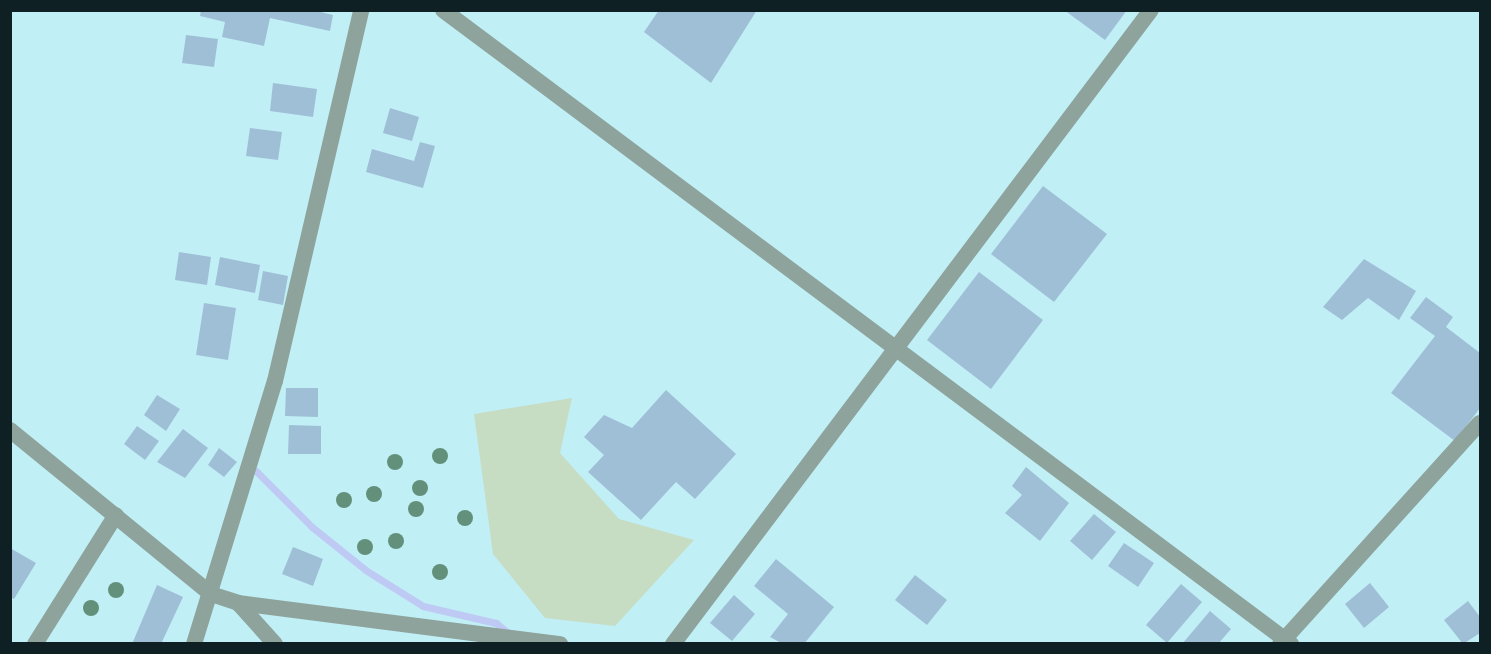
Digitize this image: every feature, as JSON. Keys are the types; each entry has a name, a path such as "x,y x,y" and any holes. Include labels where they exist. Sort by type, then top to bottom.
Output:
{"street":[{"path":"194,644 275,381 361,10"},
{"path":"443,10 899,347 1285,642 1480,423"},
{"path":"673,644 1151,10"},
{"path":"10,430 211,594 238,603 560,644"},
{"path":"35,644 116,516"},
{"path":"238,603 274,644"}],"green space":[{"path":"572,398 560,453 619,519 694,540 615,626 545,618 493,554 474,414"}],"building":[{"path":"201,10 312,10 333,15 330,31 270,18 264,46 222,37 225,22 200,16"},
{"path":"659,10 757,10 711,83 644,32"},
{"path":"1064,10 1127,10 1105,40"},
{"path":"186,35 218,39 214,67 182,63"},
{"path":"273,83 317,89 313,117 270,111"},
{"path":"390,108 419,117 412,141 383,133"},
{"path":"250,128 282,132 278,160 246,156"},
{"path":"420,142 435,146 423,188 366,172 372,149 414,161"},
{"path":"1043,186 1107,234 1054,302 991,254"},
{"path":"179,252 211,257 207,285 175,280"},
{"path":"220,257 260,265 255,293 215,285"},
{"path":"1364,259 1416,291 1399,320 1368,298 1342,320 1323,307"},
{"path":"263,271 288,276 283,305 258,300"},
{"path":"979,272 1043,320 991,389 927,340"},
{"path":"1426,297 1453,317 1446,327 1480,353 1480,408 1455,441 1391,393 1435,336 1410,318"},
{"path":"204,303 236,308 228,360 196,355"},
{"path":"286,388 318,388 318,417 285,416"},
{"path":"666,390 736,454 695,499 676,482 641,520 588,472 604,455 584,437 604,415 632,428"},
{"path":"157,395 180,409 166,431 144,415"},
{"path":"289,425 321,426 321,454 288,454"},
{"path":"137,426 159,441 145,460 124,444"},
{"path":"183,429 208,448 185,478 157,462"},
{"path":"219,448 237,462 224,477 208,465"},
{"path":"1026,467 1069,503 1040,541 1005,513 1022,495 1012,486"},
{"path":"1094,514 1116,532 1092,560 1070,541"},
{"path":"1124,543 1154,563 1138,587 1108,566"},
{"path":"293,547 323,559 313,586 282,574"},
{"path":"10,548 36,563 14,599 10,597"},
{"path":"776,559 834,607 804,644 783,644 770,637 788,614 754,586"},
{"path":"915,575 947,600 927,625 895,600"},
{"path":"1370,583 1389,607 1364,628 1345,604"},
{"path":"1181,584 1202,602 1167,643 1146,625"},
{"path":"157,585 183,597 161,644 132,644"},
{"path":"734,595 755,614 732,641 710,623"},
{"path":"1468,601 1480,617 1480,633 1463,644 1444,620"},
{"path":"1210,611 1231,629 1218,644 1182,644"}],"waterway":[{"path":"256,471 312,527 367,571 423,606 496,623 513,637"}]}
